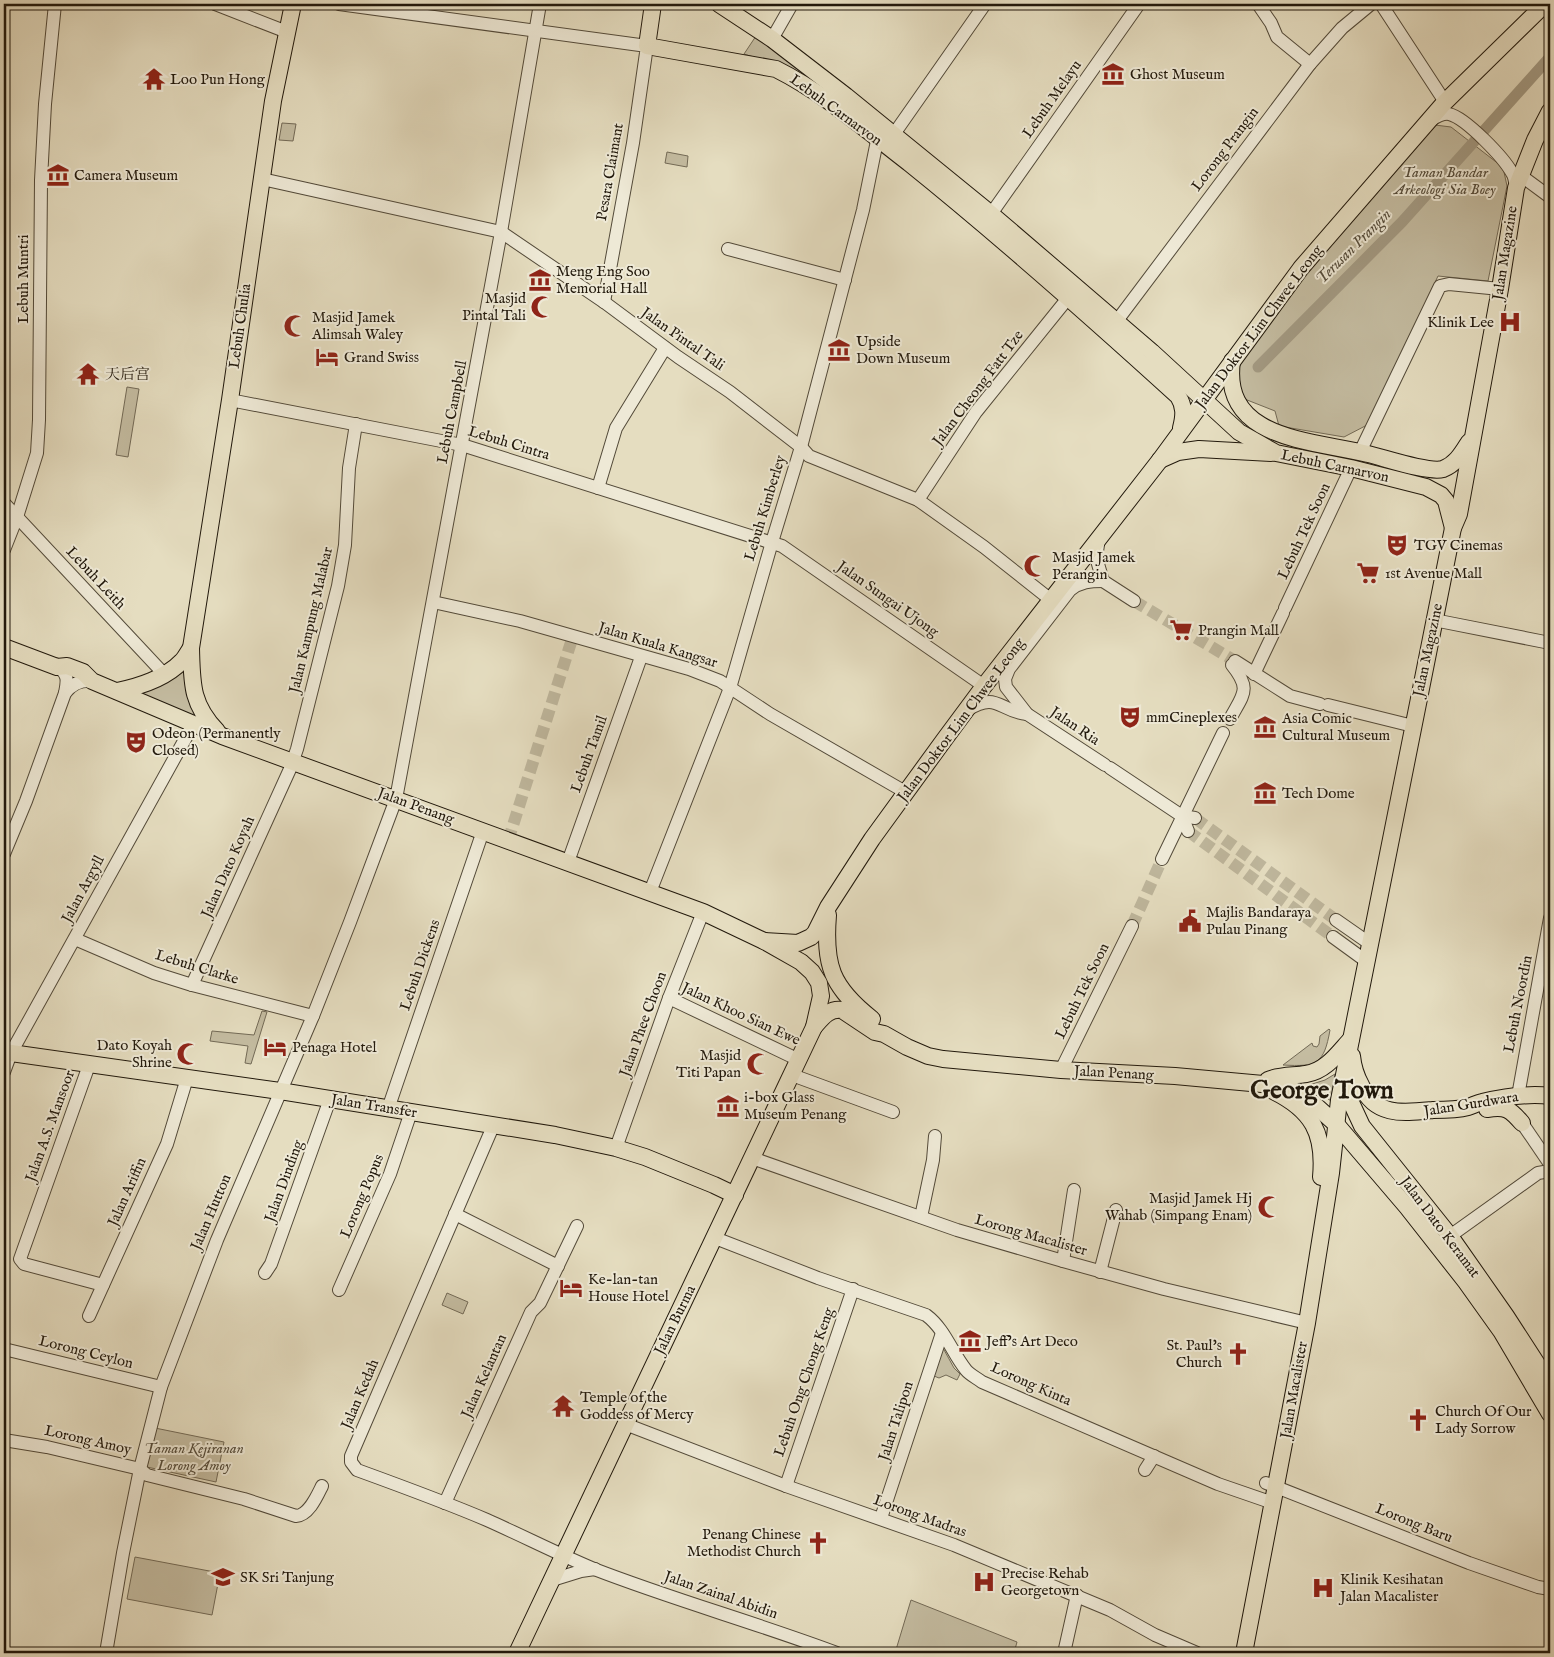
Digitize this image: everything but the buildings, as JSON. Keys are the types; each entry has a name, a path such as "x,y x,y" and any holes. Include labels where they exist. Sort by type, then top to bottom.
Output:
{"main road":[{"name":"Lebuh Chulia","path":"222,736 205,719 195,696 192,683 191,648 230,400 273,101 293,4"},
{"path":"647,46 653,4"},
{"name":"Lebuh Carnarvon","path":"720,4 772,39 879,131 1178,396 1183,406 1184,414 1180,433"},
{"name":"Jalan Doktor Lim Chwee Leong","path":"764,942 798,943 811,937 872,839 984,686 1160,460 1301,268 1445,102 1545,4"},
{"name":"Lebuh Carnarvon","path":"647,46 776,69 879,131 894,134 991,214 1165,363 1239,432 1276,454 1351,468 1408,482 1434,491 1446,501 1453,528"},
{"name":"Jalan Magazine","path":"1337,1125 1338,1100 1369,943 1453,528 1459,514 1518,182 1535,140 1550,111"},
{"name":"Lebuh Carnarvon","path":"1232,361 1230,376 1232,388 1244,410 1262,427 1282,435 1430,470 1444,468 1458,460 1473,436"},
{"path":"1160,460 1178,452 1200,449 1276,454"},
{"name":"Jalan Penang","path":"4,647 59,668 67,666 84,672 92,681 222,736 703,912 764,942 807,967 819,983"},
{"path":"117,691 128,689 164,674 182,662 191,648"},
{"name":"Jalan Penang","path":"828,907 826,948 836,981 845,995 880,1024 884,1034"},
{"name":"Jalan Burma","path":"517,1653 814,1027 821,996 819,983"},
{"name":"Jalan Penang","path":"814,1027 828,1012 838,1010 848,1013 875,1032 884,1034 907,1047 936,1058 1061,1070 1175,1076 1288,1088 1299,1093 1337,1125"},
{"path":"1260,1084 1272,1079 1308,1074 1321,1069 1351,1039"},
{"name":"Jalan Gurdwara","path":"1351,1039 1353,1063 1357,1078 1365,1095 1375,1105 1382,1108 1404,1112 1467,1108 1480,1102 1518,1096 1535,1094 1550,1096"},
{"name":"Jalan Transfer","path":"7,1052 494,1124 616,1148 673,1168 735,1195"},
{"name":"Jalan Dato Keramat","path":"1345,1064 1349,1098 1362,1126 1450,1236 1546,1389 1550,1414"},
{"name":"Jalan Macalister","path":"1260,1084 1282,1095 1300,1108 1316,1127 1320,1140 1322,1176 1301,1322"},
{"path":"1522,1123 1524,1109 1528,1104 1550,1096"},
{"path":"1467,1108 1505,1108 1511,1111 1522,1123"},
{"name":"Jalan Dato Keramat","path":"1337,1125 1407,1207 1546,1389"},
{"name":"Jalan Macalister","path":"1244,1653 1270,1493 1301,1322 1331,1173 1337,1125"},
{"name":"Jalan Macalister","path":"1234,1653 1270,1493"}],"street":[{"name":"Lebuh Muntri","path":"4,550 17,517 37,454 39,411 40,180 55,4"},
{"path":"215,4 286,32"},
{"name":"Lebuh Carnarvon","path":"339,4 647,46"},
{"name":"Lebuh Campbell","path":"396,799 501,232 540,4"},
{"path":"894,134 985,4"},
{"name":"Lebuh Melayu","path":"991,214 1139,4"},
{"path":"1258,4 1271,23 1277,38 1310,64"},
{"name":"Lorong Prangin","path":"1116,322 1310,64 1342,28 1371,4"},
{"path":"1381,4 1445,102"},
{"path":"772,39 790,5"},
{"name":"Pesara Claimant","path":"604,302 633,143 647,46"},
{"path":"1429,121 1444,114 1450,114 1479,135 1507,165 1518,182 1550,197"},
{"name":"Lebuh Kimberley","path":"650,892 730,688 801,446 863,210 879,131"},
{"name":"Jalan Pintal Tali","path":"262,179 501,232 604,302 665,348 730,392 801,446 810,456 918,500 984,547 1051,600"},
{"path":"728,249 845,280"},
{"path":"1360,452 1440,286 1445,284 1500,289"},
{"name":"Jalan Cheong Fatt Tze","path":"918,500 976,412 1068,298"},
{"path":"598,488 616,428 665,348"},
{"name":"Lebuh Cintra","path":"230,400 462,445 772,542"},
{"name":"Jalan Kampung Malabar","path":"293,762 338,586 345,545 349,468 356,424"},
{"name":"Lebuh Tek Soon","path":"1254,674 1351,468"},
{"name":"Lebuh Leith","path":"4,503 164,674"},
{"path":"1100,536 1096,557 1102,581 1134,601"},
{"name":"Jalan Sungai Ujong","path":"772,542 786,548 984,686"},
{"name":"Jalan Ria","path":"1102,581 1090,581 1076,585 1070,590 1009,669 1005,679 1006,687 1027,714 1107,767 1188,817"},
{"name":"Jalan Kuala Kangsar","path":"433,602 520,622 690,669 720,681 770,714 907,793"},
{"path":"1434,620 1550,643"},
{"name":"Lebuh Tamil","path":"568,862 641,657"},
{"path":"1230,719 1245,687 1234,663 1290,696 1413,726"},
{"path":"4,854 26,801 65,694 66,676 59,668"},
{"path":"65,694 75,684 86,680 92,681"},
{"name":"Jalan Ria","path":"967,710 976,704 989,701 1016,712 1027,714"},
{"name":"Jalan Argyll","path":"4,1072 7,1052 75,939 194,723"},
{"path":"1162,859 1188,817 1223,733"},
{"name":"Jalan Dato Koyah","path":"192,985 293,762"},
{"name":"Jalan Hutton","path":"106,1653 140,1469 161,1388 217,1240 350,922 396,799"},
{"path":"1188,817 1188,831"},
{"name":"Lebuh Dickens","path":"388,1109 483,831"},
{"name":"Jalan Phee Choon","path":"616,1148 669,998 703,912"},
{"name":"Lebuh Noordin","path":"1518,1096 1521,1073 1546,968 1550,918"},
{"path":"1336,920 1369,943"},
{"name":"Lebuh Tek Soon","path":"1061,1070 1132,926"},
{"path":"1333,937 1366,961"},
{"name":"Lebuh Clarke","path":"75,939 154,972 192,985 312,1016"},
{"name":"Jalan Khoo Sian Ewe","path":"669,998 799,1060"},
{"name":"Jalan A.S. Mansoor","path":"89,1065 20,1257 24,1264 104,1285"},
{"path":"792,1075 893,1112"},
{"name":"Jalan Ariffin","path":"89,1316 166,1144 187,1078"},
{"name":"Jalan Dinding","path":"265,1273 271,1264 330,1099"},
{"name":"Lorong Popus","path":"339,1290 390,1174 410,1112"},
{"path":"1450,1236 1544,1172 1542,1165 1546,1159 1522,1123"},
{"name":"Jalan Kedah","path":"494,1124 351,1456 351,1462 357,1470 489,1521 563,1556"},
{"path":"921,1217 933,1160 935,1136"},
{"name":"Lorong Macalister","path":"752,1158 957,1230 1173,1292 1301,1322"},
{"path":"1063,1261 1074,1190"},
{"path":"1100,1272 1116,1210"},
{"path":"455,1214 558,1266"},
{"name":"Jalan Kelantan","path":"445,1503 531,1312 540,1303 577,1226"},
{"name":"Lorong Kinta","path":"714,1238 818,1278 926,1315 932,1319 967,1371 982,1382 1218,1484 1270,1493"},
{"name":"Lebuh Ong Chong Keng","path":"786,1486 853,1289"},
{"name":"Jalan Talipon","path":"881,1518 942,1333"},
{"name":"Lorong Ceylon","path":"4,1349 161,1388"},
{"name":"Lorong Madras","path":"625,1424 786,1486 881,1518 1077,1595 1110,1610 1155,1635 1197,1653"},
{"name":"Lorong Amoy","path":"4,1440 47,1447 140,1469 147,1474 244,1499 296,1516 304,1514 317,1497 322,1486"},
{"path":"1145,1470 1154,1456"},
{"name":"Lorong Baru","path":"1270,1493 1538,1587 1550,1588"},
{"name":"Jalan Zainal Abidin","path":"563,1556 595,1569 837,1653"},
{"path":"552,1580 581,1571 595,1569"},
{"path":"1064,1653 1077,1595"}],"green space":[{"path":"756,36 826,90 779,65 744,54"},
{"path":"282,123 296,124 293,141 279,140"},
{"name":"Taman Bandar Arkeologi Sia Boey","path":"1435,125 1451,127 1500,165 1504,172 1507,186 1488,281 1438,276 1369,424 1344,437 1279,426 1275,411 1242,398 1235,387 1239,365 1300,278"},
{"path":"667,152 688,156 687,167 665,163"},
{"path":"127,387 139,389 128,457 116,455"},
{"path":"185,670 197,717 139,694 182,671"},
{"path":"262,1011 267,1012 251,1064 245,1063 248,1046 210,1041 212,1031 254,1035"},
{"path":"1329,1029 1325,1050 1317,1061 1304,1065 1283,1065 1312,1043 1313,1046 1317,1047 1320,1036"},
{"path":"1335,1074 1331,1101 1309,1085 1325,1080"},
{"path":"447,1293 468,1302 463,1314 442,1305"},
{"path":"943,1348 954,1368 960,1374 957,1380 946,1375 939,1378 934,1376 937,1355"},
{"name":"Taman Kejiranan Lorong Amoy","path":"155,1428 224,1442 216,1482 147,1467"},
{"path":"135,1557 220,1573 212,1615 127,1599"},
{"path":"911,1600 1017,1642 1014,1653 895,1653"}],"waterway":[{"name":"Terusan Prangin","path":"1258,367 1402,222 1550,57"}],"tunnel":[{"path":"1134,601 1235,661"},
{"path":"508,841 573,636"},
{"path":"1195,818 1336,920"},
{"path":"1188,831 1333,937"},
{"path":"1132,926 1162,859"}],"place":[{"name":"Ghost Museum","path":"1113,74"},
{"name":"Loo Pun Hong","path":"154,79"},
{"name":"Camera Museum","path":"58,175"},
{"name":"Meng Eng Soo Memorial Hall","path":"540,280"},
{"name":"Masjid Pintal Tali","path":"542,307"},
{"name":"Klinik Lee","path":"1510,322"},
{"name":"Masjid Jamek Alimsah Waley","path":"295,326"},
{"name":"Upside Down Museum","path":"839,350"},
{"name":"Grand Swiss","path":"327,357"},
{"name":"天后宫","path":"88,374"},
{"name":"TGV Cinemas","path":"1397,545"},
{"name":"Masjid Jamek Perangin","path":"1035,566"},
{"name":"1st Avenue Mall","path":"1368,573"},
{"name":"Prangin Mall","path":"1181,630"},
{"name":"mmCineplexes","path":"1130,717"},
{"name":"Asia Comic Cultural Museum","path":"1265,727"},
{"name":"Odeon (Permanently Closed)","path":"136,742"},
{"name":"Tech Dome","path":"1265,793"},
{"name":"Majlis Bandaraya Pulau Pinang","path":"1190,921"},
{"name":"Penaga Hotel","path":"275,1047"},
{"name":"Dato Koyah Shrine","path":"188,1054"},
{"name":"Masjid Titi Papan","path":"758,1064"},
{"name":"i-box Glass Museum Penang","path":"728,1106"},
{"name":"Masjid Jamek Hj Wahab (Simpang Enam)","path":"1269,1207"},
{"name":"Ke-lan-tan House Hotel","path":"571,1288"},
{"name":"Jeff’s Art Deco","path":"970,1341"},
{"name":"St. Paul's Church","path":"1238,1354"},
{"name":"Temple of the Goddess of Mercy","path":"563,1406"},
{"name":"Church Of Our Lady Sorrow","path":"1418,1420"},
{"name":"Penang Chinese Methodist Church","path":"818,1543"},
{"name":"SK Sri Tanjung","path":"223,1577"},
{"name":"Precise Rehab Georgetown","path":"984,1582"},
{"name":"Klinik Kesihatan Jalan Macalister","path":"1323,1588"}],"district":[{"name":"George Town","path":"1322,1091"}]}
